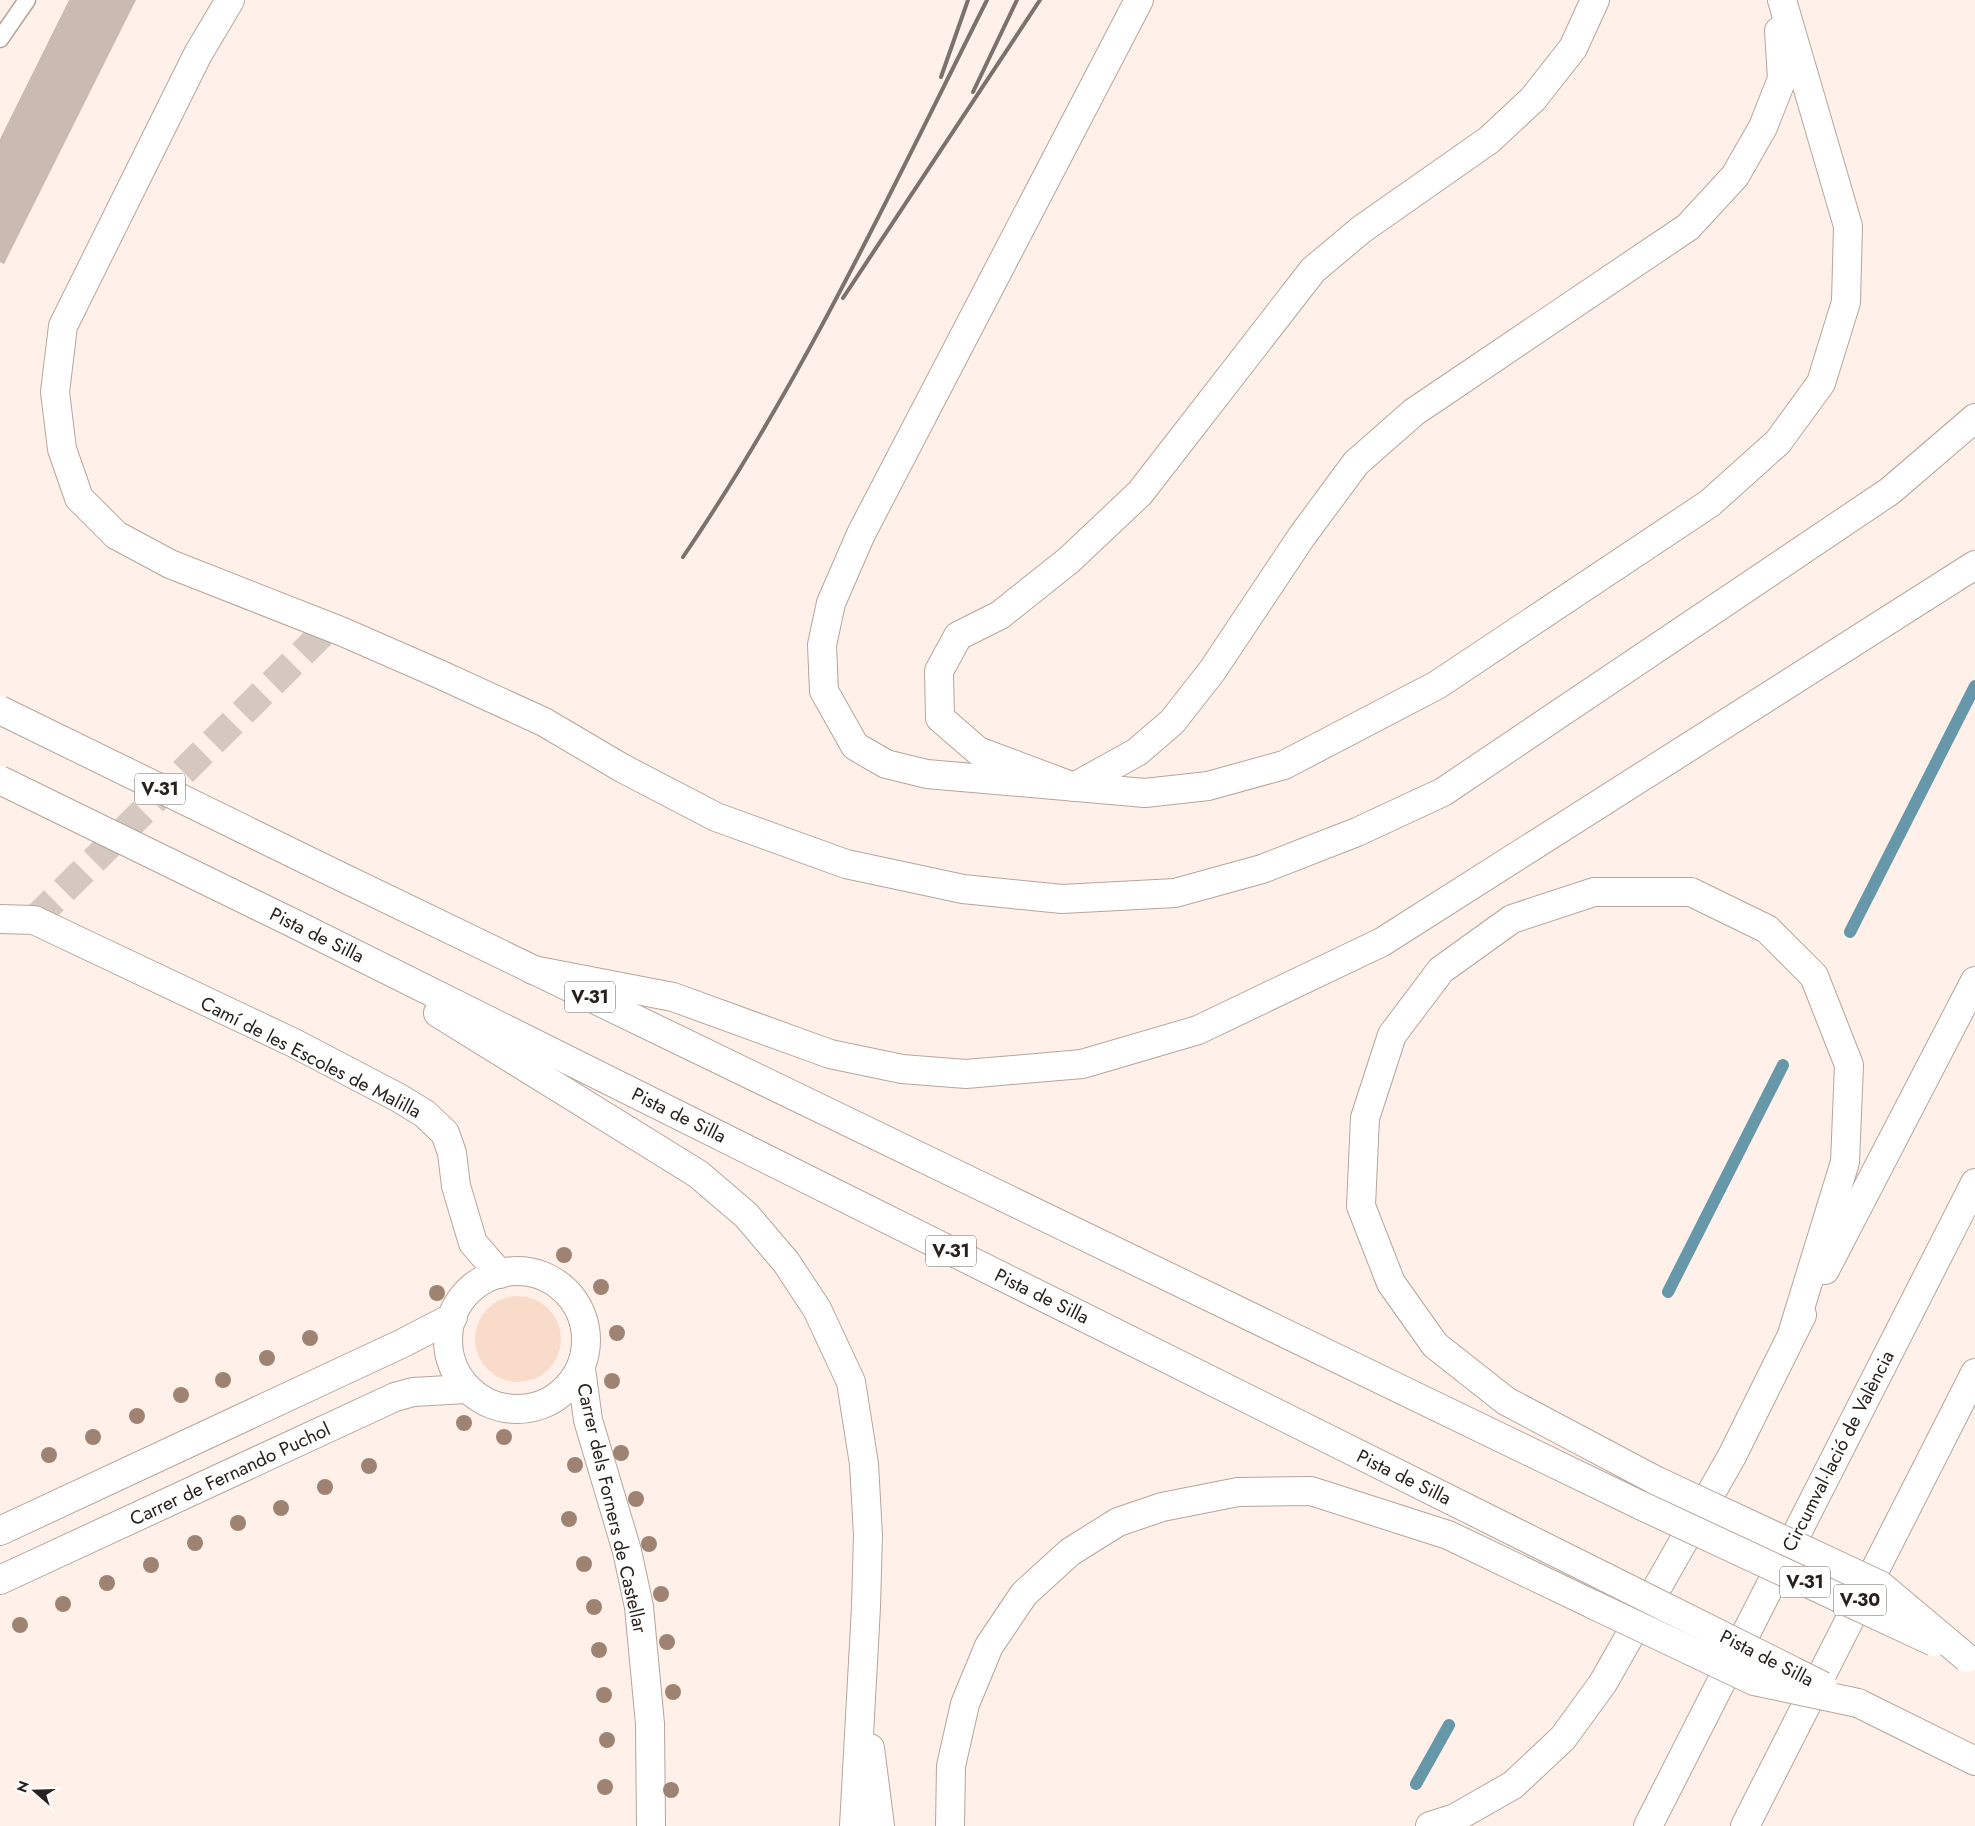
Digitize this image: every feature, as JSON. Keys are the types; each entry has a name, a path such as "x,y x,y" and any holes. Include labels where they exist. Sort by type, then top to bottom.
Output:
{"main road":[{"path":"230,0 198,54 63,326 55,392 62,448 79,498 116,535 170,564 336,629 544,722 622,768 716,816 846,864 963,889 1062,899 1174,893 1262,870 1357,832 1452,786 1890,491 1975,418"},
{"path":"1139,0 861,534 831,603 822,645 824,691 856,746 886,764 926,774 1145,793 1208,786 1284,765 1437,686 1710,503 1778,442 1822,383 1846,302 1848,226 1782,0"},
{"path":"1595,0 1573,48 1533,99 1489,140 1362,229 1313,270 1140,493 1069,560 1008,609 958,636 939,671 940,718 978,751 1074,787 1137,752 1172,722 1212,671 1302,536 1356,462 1414,412 1688,227 1735,176 1763,127 1782,79 1778,0"},
{"path":"533,970 674,996 830,1054 902,1069 966,1074 1082,1064 1198,1030 1382,942 1975,565"},
{"name":"V-31","path":"0,710 1642,1506 1971,1660"},
{"name":"Pista de Silla","path":"0,780 295,924 1975,1761"},
{"path":"1793,1330 1845,1162 1849,1064 1814,976 1767,929 1691,892 1594,892 1512,919 1441,970 1392,1034 1365,1118 1361,1206 1391,1283 1434,1345 1506,1400 1655,1480 1880,1585 1971,1660"},
{"name":"Camí de les Escoles de Malilla","path":"0,919 34,920 294,1044 399,1098 425,1114 445,1132 450,1146 456,1186 473,1243 500,1274"},
{"path":"295,924 698,1174 746,1215 786,1262 817,1309 851,1382 864,1464 868,1535 854,1826"},
{"path":"1430,1826 1455,1818 1513,1785 1563,1738 1603,1683 1727,1464 1793,1330 1975,980"},
{"name":"Circumval·lació de València","path":"1648,1826 1975,1183"},
{"path":"516,1271 539,1274 559,1285 575,1302 584,1323 587,1346 580,1369 568,1388 550,1402 529,1409 506,1409 485,1402 466,1389 454,1370 448,1348 449,1325 457,1304 473,1286 500,1274 516,1271"},
{"path":"0,1531 394,1348 453,1317"},
{"name":"Carrer dels Forners de Castellar","path":"580,1369 588,1420 627,1552 639,1607 647,1668 650,1724 651,1826"},
{"name":"V-30","path":"1745,1826 1975,1373"},
{"name":"Carrer de Fernando Puchol","path":"0,1580 395,1397 412,1392 466,1389"},
{"path":"950,1826 950,1766 965,1704 989,1646 1024,1594 1070,1552 1118,1522 1162,1507 1238,1492 1311,1491 1448,1535 1754,1681 1858,1703"},
{"path":"861,1674 880,1826"}],"lane":[{"path":"0,39 27,0"}],"shaded area":[{"path":"518,1296 534,1299 542,1303 554,1315 558,1323 561,1339 558,1355 554,1363 542,1375 534,1379 518,1382 502,1379 494,1375 482,1363 478,1355 475,1339 478,1323 482,1315 494,1303 502,1299"}],"building":[{"path":"69,0 136,0 4,264 0,262 0,139"}],"waterway":[{"path":"1850,932 1975,686"},
{"path":"1668,1292 1783,1065"},
{"path":"1416,1784 1449,1725"}],"tunnel":[{"path":"34,920 330,626"}],"railway":[{"path":"941,77 968,0"},
{"path":"683,557 726,491 806,354 844,284 987,0"},
{"path":"973,92 1017,0"},
{"path":"843,298 1040,0"}]}
